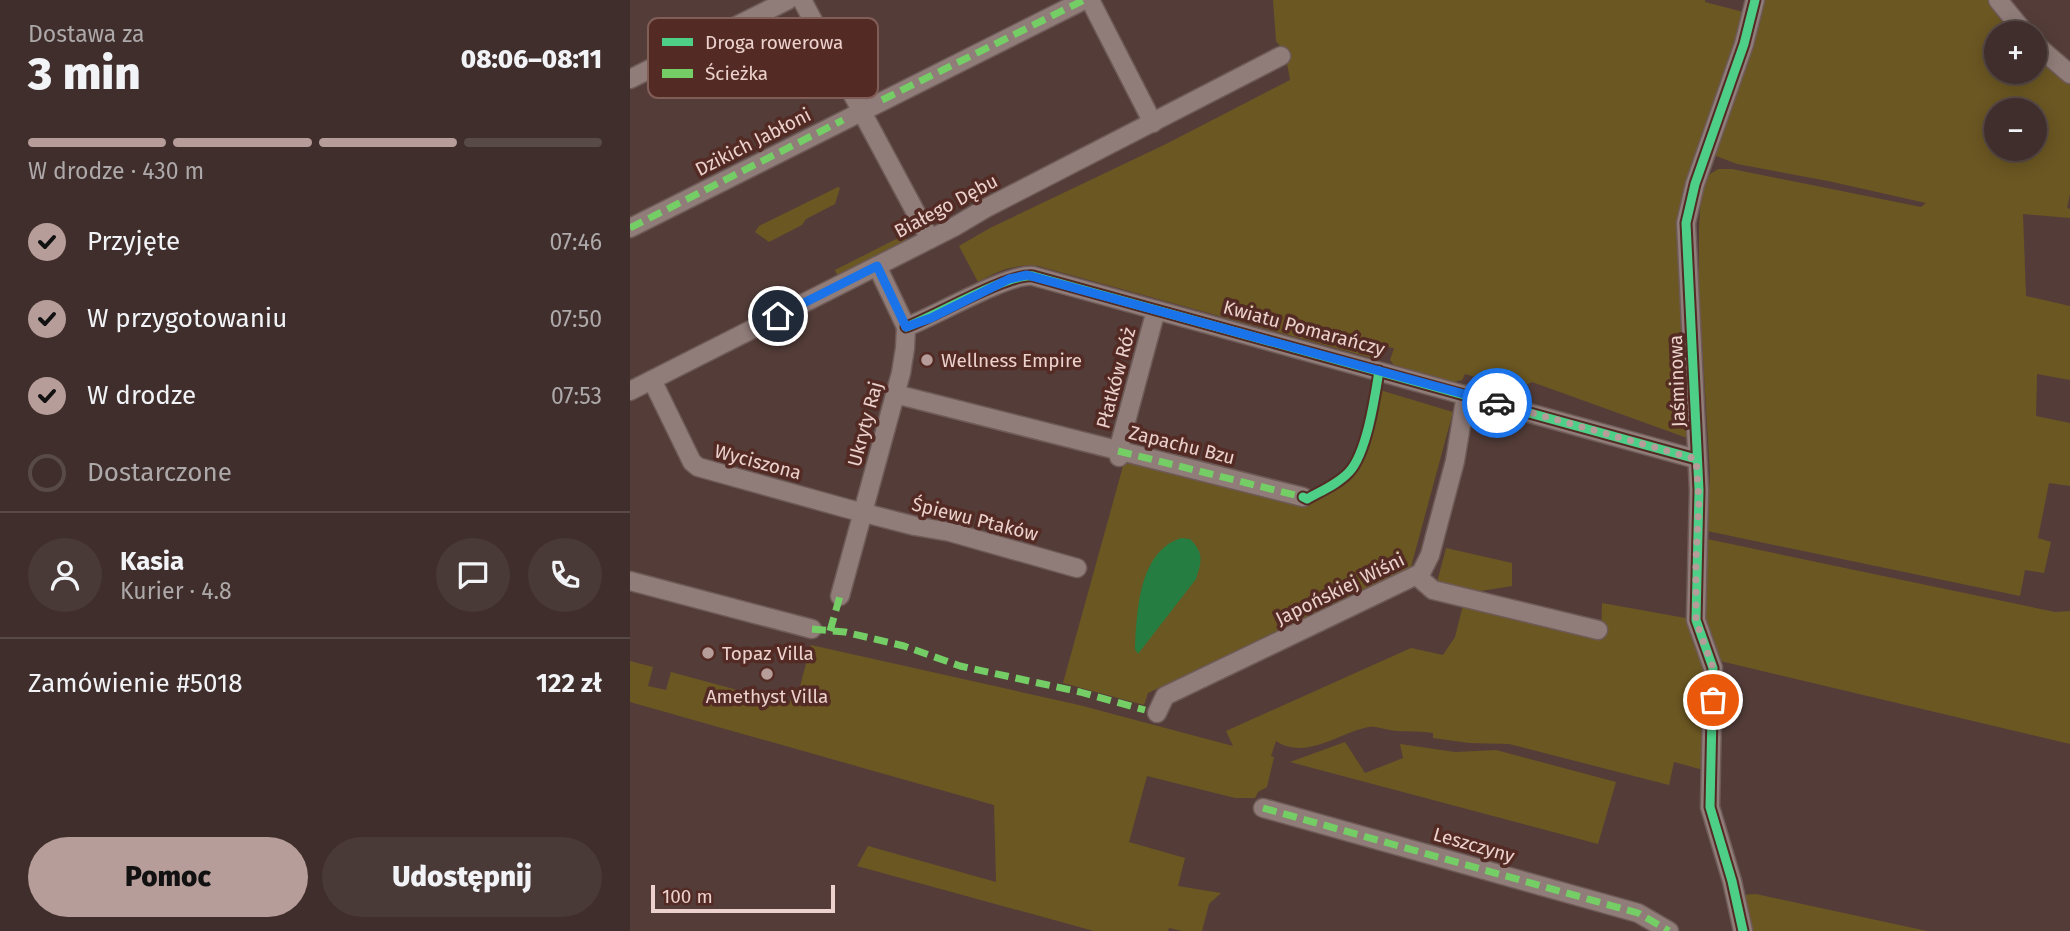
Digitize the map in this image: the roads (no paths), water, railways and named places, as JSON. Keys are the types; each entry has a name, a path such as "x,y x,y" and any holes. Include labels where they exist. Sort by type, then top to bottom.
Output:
{"street":[{"path":"752,18 788,0"},
{"path":"802,0 812,18"},
{"name":"Dzikich Jabłoni","path":"630,228 1084,0"},
{"path":"1090,0 1153,123"},
{"name":"Jaśminowa","path":"1743,931 1732,881 1710,807 1713,668 1696,621 1699,500 1697,410 1686,223 1695,184 1744,44 1755,0"},
{"path":"1998,0 2015,21"},
{"path":"2047,54 2070,74"},
{"name":"Białego Dębu","path":"630,391 930,239 1281,56"},
{"path":"630,79 648,70"},
{"path":"855,98 930,239"},
{"name":"Ukryty Raj","path":"840,596 904,360 906,327 877,266"},
{"name":"Kwiatu Pomarańczy","path":"906,327 931,318 1009,279 1027,275 1696,459"},
{"name":"Płatków Róż","path":"1119,454 1156,310"},
{"name":"Wyciszona","path":"652,380 692,462 698,467 863,513"},
{"name":"Zapachu Bzu","path":"895,394 1119,454 1303,497"},
{"name":"Japońskiej Wiśni","path":"1157,713 1165,696 1418,576 1430,555 1446,499 1458,451 1466,395"},
{"name":"Śpiewu Ptaków","path":"863,513 950,532 1077,568"},
{"path":"1418,576 1433,590 1598,630"},
{"path":"630,581 812,629"},
{"name":"Leszczyny","path":"1263,808 1615,906 1638,913 1669,931"}],"place":[{"name":"Wellness Empire","path":"927,360"},
{"name":"Topaz Villa","path":"708,653"},
{"name":"Amethyst Villa","path":"767,674"}]}
